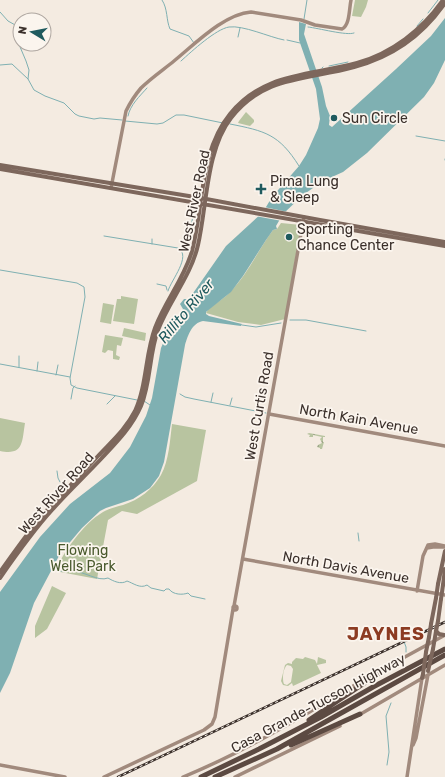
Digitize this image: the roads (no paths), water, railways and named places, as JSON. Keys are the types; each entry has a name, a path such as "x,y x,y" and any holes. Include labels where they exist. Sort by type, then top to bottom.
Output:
{"highway":[{"name":"Casa Grande-Tucson Highway","path":"201,777 289,734 445,649"},
{"name":"Casa Grande-Tucson Highway","path":"215,777 277,749 445,655"},
{"path":"289,734 384,669"},
{"path":"277,749 284,748 360,714"}],"main road":[{"name":"West River Road","path":"354,66 379,55 403,41 422,25 443,0"},
{"name":"West River Road","path":"142,397 150,344 154,329 185,270 193,247 204,198 209,155 213,142 225,124 242,106 266,89 288,80 354,66 380,58 407,42 431,21 445,3"},
{"path":"0,164 204,198 289,214 304,220 445,246"},
{"path":"0,169 286,219 304,220 445,242"},
{"name":"West River Road","path":"0,578 1,572 44,520 84,474 124,435 134,419 142,397 157,332 190,267 198,244 202,205"},
{"path":"225,208 234,207 250,209 252,207"},
{"path":"190,267 194,250 193,247"},
{"path":"428,673 438,621 441,599 440,584 445,551"},
{"path":"422,676 436,598 445,569"},
{"path":"436,632 445,635"}],"street":[{"path":"111,188 124,117 137,93 148,82 209,32 225,21 244,13 251,12 344,29 347,24 351,0"},
{"name":"West Curtis Road","path":"104,777 204,730 212,724 215,717 304,220"},
{"name":"North Kain Avenue","path":"269,414 445,446"},
{"path":"417,591 423,556 427,548 445,547"},
{"name":"North Davis Avenue","path":"243,559 445,595"},
{"path":"183,777 260,740 445,635"},
{"path":"235,777 315,738 360,714 413,683 422,676 445,666"},
{"path":"407,777 428,673"},
{"path":"413,745 412,737 422,676"},
{"path":"413,683 420,687"},
{"path":"0,765 65,777"}],"water":[{"name":"Rillito River","path":"445,18 445,60 434,83 424,97 367,153 343,172 323,181 303,195 283,214 276,226 277,229 273,230 231,292 206,312 209,316 242,324 241,326 203,321 196,324 191,330 185,345 164,462 159,476 150,488 133,499 100,511 82,528 60,554 34,603 10,673 0,693 0,592 40,537 70,504 110,473 130,447 146,416 152,398 161,348 170,327 183,309 180,304 184,299 189,299 226,246 263,212 272,197 299,166 306,155 318,128 320,119 316,89 299,40 299,22 306,24 304,34 330,116 329,125 332,127 431,36"}],"waterway":[{"path":"162,0 170,29 189,36 194,43"},
{"path":"304,19 307,0"},
{"path":"428,13 438,0"},
{"path":"0,12 8,21 17,26 15,35 29,70 28,79 34,90 64,103 79,116 94,119 100,118 122,120"},
{"path":"417,26 423,19"},
{"path":"181,61 211,36 229,27 249,29 284,40"},
{"path":"308,27 339,33 354,33"},
{"path":"238,37 240,28"},
{"path":"287,40 300,43"},
{"path":"329,66 348,62"},
{"path":"0,65 12,64 28,79"},
{"path":"128,116 133,104 147,88"},
{"path":"125,121 157,124 163,123 176,115 184,115 223,123"},
{"path":"230,124 253,129 278,140 292,155 299,166"},
{"path":"416,136 445,141"},
{"path":"191,226 194,211"},
{"path":"188,245 191,230"},
{"path":"104,236 178,248 182,252 182,262 168,291"},
{"path":"152,239 152,244"},
{"path":"0,270 77,283 84,287 85,297 70,378 71,385 77,388 137,400"},
{"path":"157,284 166,286 167,290"},
{"path":"290,320 306,320 366,331"},
{"path":"242,325 256,327 281,323"},
{"path":"19,356 19,367"},
{"path":"37,371 38,362"},
{"path":"0,364 70,377"},
{"path":"56,375 58,365"},
{"path":"71,399 73,388 75,386"},
{"path":"211,402 213,393"},
{"path":"180,394 194,399 266,413"},
{"path":"107,404 115,396"},
{"path":"230,405 232,398"},
{"path":"144,401 150,405"},
{"path":"57,471 60,482"},
{"path":"358,533 359,541"},
{"path":"50,569 59,571 77,571 95,578 108,578 120,583 127,581 139,586 147,585 151,588 164,591 169,589 175,593 188,593 191,596 205,599"},
{"path":"403,639 406,652"},
{"path":"387,765 389,752 386,716 391,703"}],"railway":[{"path":"118,777 445,622"}],"place":[{"name":"Sun Circle","path":"334,118"},
{"name":"Pima Lung & Sleep","path":"261,189"},
{"name":"Sporting Chance Center","path":"289,237"}],"district":[{"name":"JAYNES","path":"386,634"}],"park label":[{"name":"Flowing Wells Park","path":"83,558"}]}
